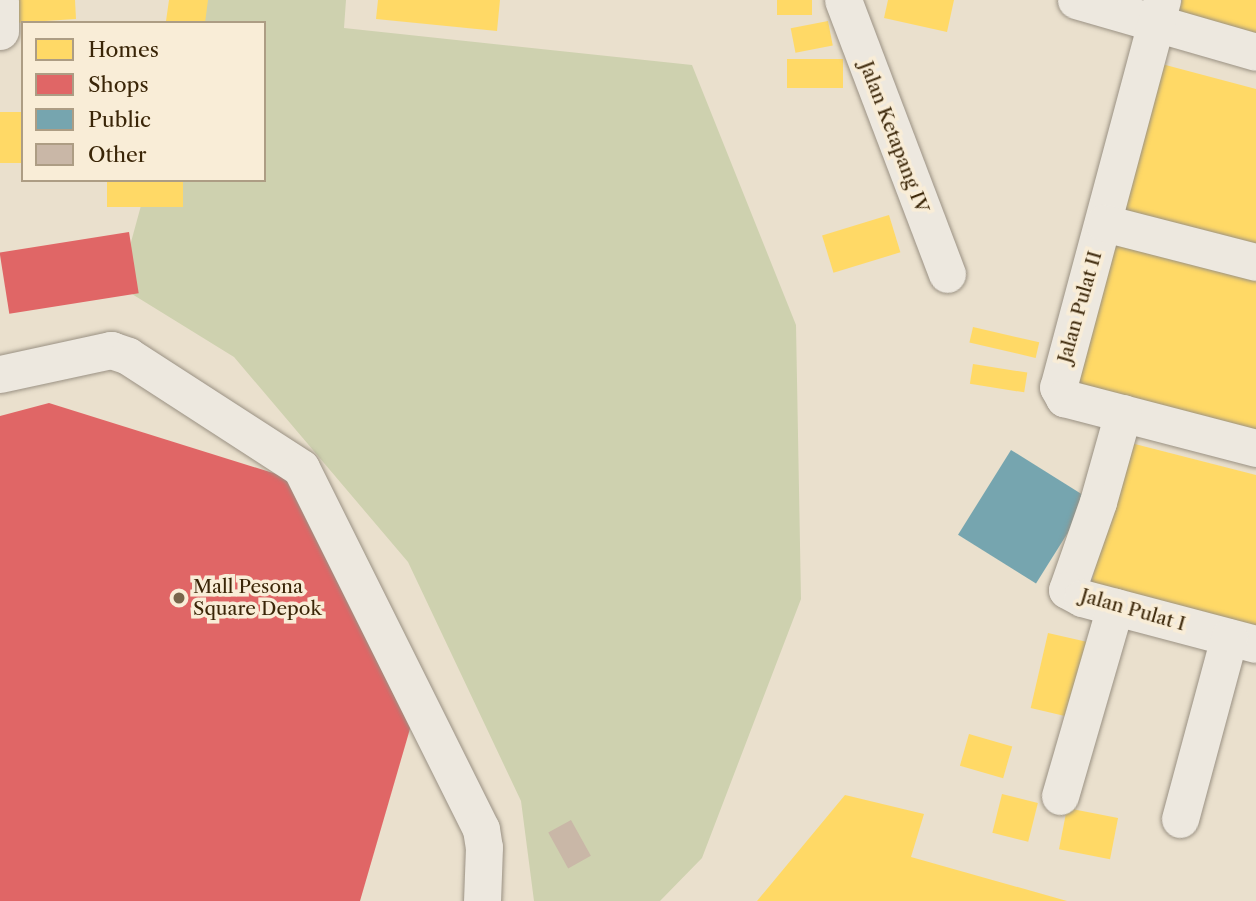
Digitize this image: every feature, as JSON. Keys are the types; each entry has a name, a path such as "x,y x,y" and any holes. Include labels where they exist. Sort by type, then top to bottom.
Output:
{"street":[{"name":"Jalan Ketapang IV","path":"843,0 947,274"},
{"path":"1076,0 1158,11 1256,52"},
{"path":"0,1 0,31"},
{"name":"Jalan Pulat II","path":"1158,11 1104,223 1058,387 1064,398 1256,448"},
{"path":"1104,223 1256,262"},
{"path":"0,373 111,350 128,356 302,468 481,829 484,847 482,901"},
{"name":"Jalan Pulat I","path":"1123,413 1098,502 1067,590 1083,598 1242,640"},
{"path":"1060,796 1115,607"},
{"path":"1180,819 1242,640"}],"green space":[{"path":"189,0 346,0 344,28 692,65 796,325 801,599 702,858 660,901 534,901 521,801 408,562 234,357 119,286 147,182 266,182 266,21 185,21"}],"building: Homes":[{"path":"12,0 75,0 76,19 14,23"},
{"path":"169,0 208,0 205,21 166,21"},
{"path":"378,0 500,0 497,31 376,19"},
{"path":"777,0 812,0 812,15 777,15"},
{"path":"888,0 954,0 947,32 884,18"},
{"path":"1182,0 1256,0 1256,48 1175,26"},
{"path":"828,21 833,46 795,53 791,28"},
{"path":"787,59 843,59 843,88 787,88"},
{"path":"1158,63 1256,89 1256,249 1119,213"},
{"path":"0,112 21,112 21,163 0,163"},
{"path":"107,182 183,182 183,207 107,207"},
{"path":"889,215 900,252 833,273 822,235"},
{"path":"1111,242 1256,280 1256,440 1073,392"},
{"path":"973,327 1039,342 1036,358 969,343"},
{"path":"973,364 1027,373 1024,392 970,384"},
{"path":"1127,442 1256,475 1256,636 1089,592"},
{"path":"1048,633 1092,643 1075,718 1031,708"},
{"path":"969,734 1012,746 1003,778 960,766"},
{"path":"1002,794 1038,803 1028,842 992,833"},
{"path":"845,795 924,814 911,857 1067,901 757,901"},
{"path":"1067,808 1118,818 1110,859 1059,849"}],"building: Shops":[{"path":"129,232 139,293 9,314 0,252"},
{"name":"Mall Pesona Square Depok","path":"49,403 302,482 414,715 360,901 0,901 0,416"}],"building: Public":[{"path":"1011,450 1089,499 1036,584 958,535"}],"building: Other":[{"path":"571,820 591,856 568,868 548,833"}],"place":[{"name":"Mall Pesona Square Depok","path":"179,598"}]}
